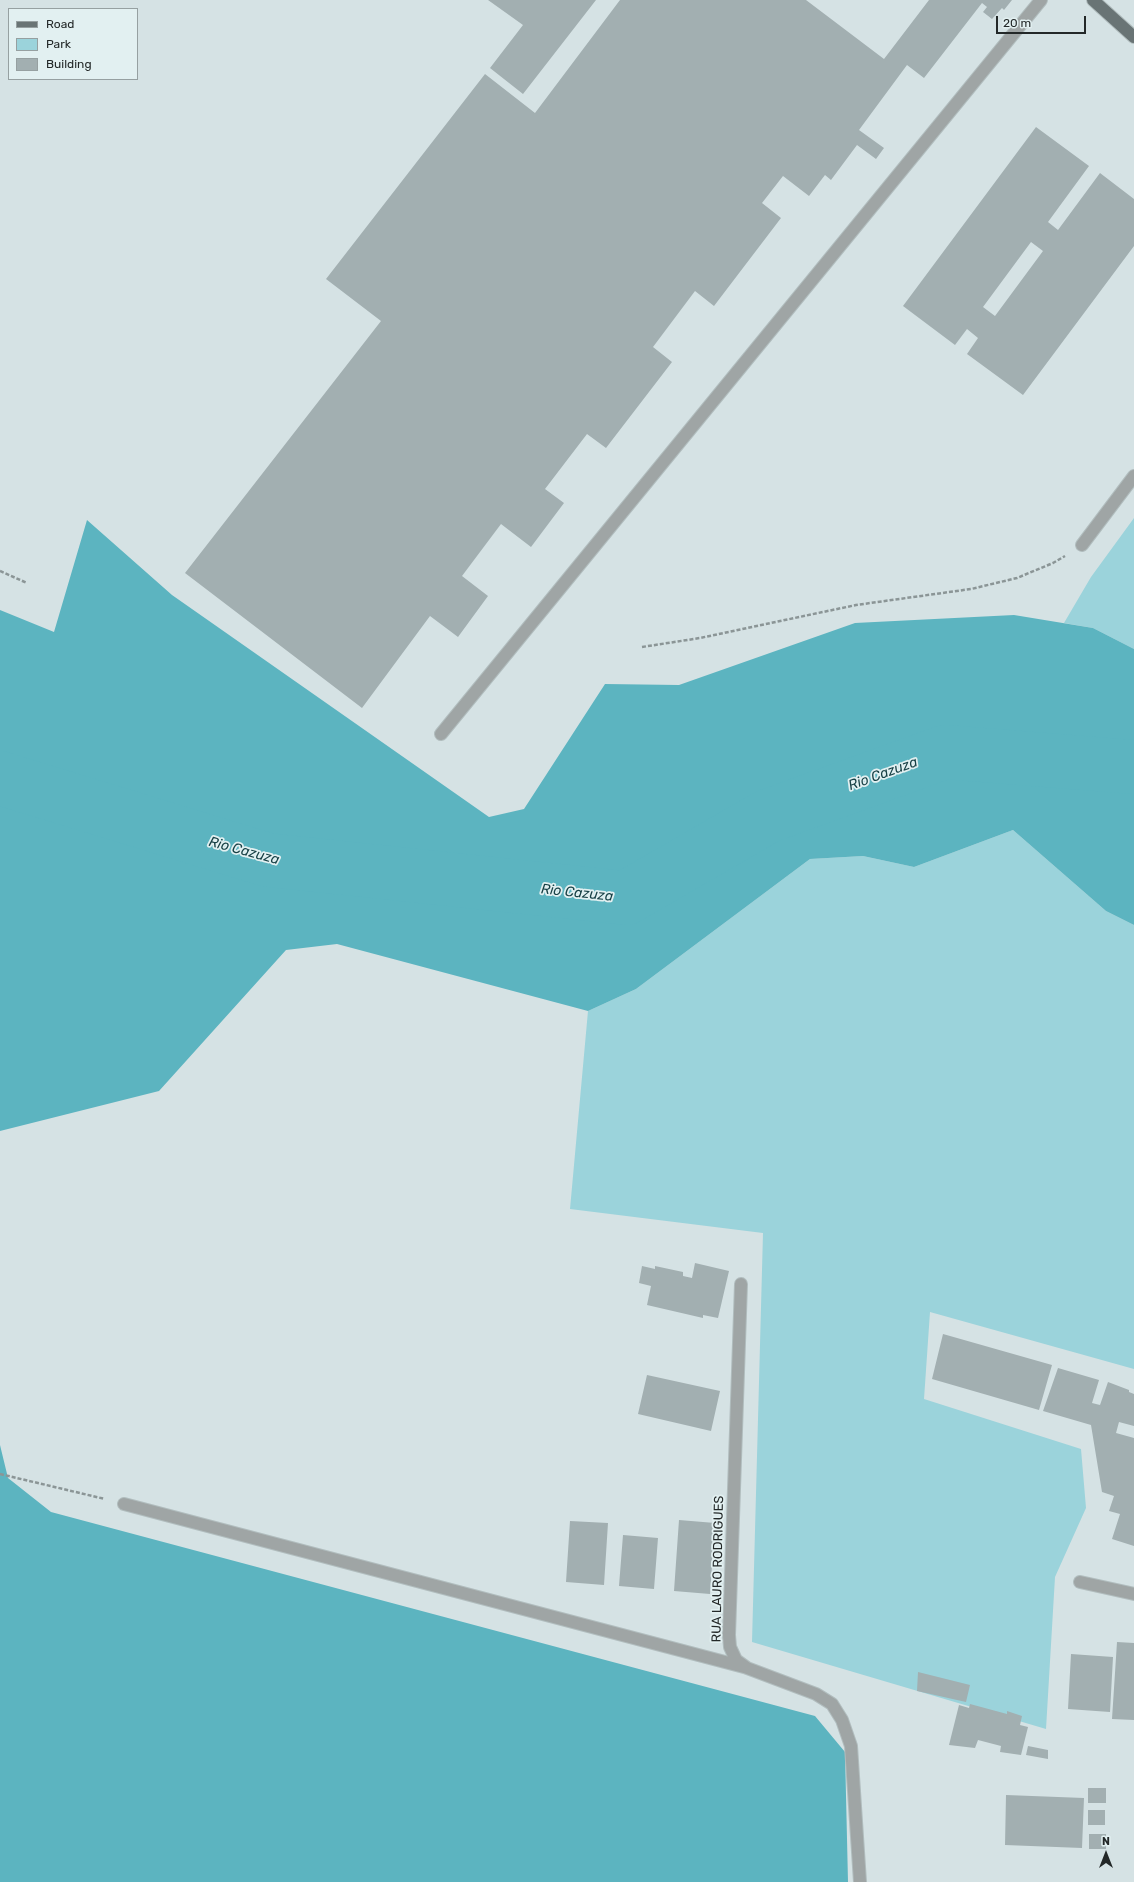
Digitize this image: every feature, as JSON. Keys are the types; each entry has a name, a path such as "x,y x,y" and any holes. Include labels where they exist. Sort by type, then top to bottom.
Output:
{"main road":[{"path":"1093,0 1134,38"}],"street":[{"path":"441,734 1041,0"},
{"path":"1082,545 1134,476"},
{"name":"RUA LAURO RODRIGUES","path":"741,1284 729,1635 730,1647 736,1660 747,1668 816,1694 832,1704 842,1720 851,1746 860,1882"},
{"path":"124,1504 747,1668"},
{"path":"1080,1582 1134,1594"}],"path":[{"path":"642,647 700,638 856,605 971,589 1017,578 1053,563 1082,545"},
{"path":"0,572 26,583"},
{"path":"0,1474 124,1504"}],"green space":[{"path":"1134,518 1134,649 1093,628 1064,623 1091,577"},
{"path":"1013,830 1106,911 1134,925 1134,1369 930,1312 924,1399 1081,1449 1086,1508 1055,1577 1046,1729 752,1642 763,1233 570,1209 588,1011 636,989 810,859 863,856 914,867"}],"shaded area":[{"path":"87,520 172,595 489,817 524,809 605,684 679,685 855,623 1014,615 1093,628 1134,649 1134,925 1106,911 1013,830 914,867 863,856 810,859 636,989 588,1011 337,944 286,950 159,1091 0,1131 0,610 54,632"},
{"path":"0,1445 8,1478 51,1512 815,1716 845,1752 848,1882 0,1882"}],"building":[{"path":"488,0 596,0 523,94 490,68 523,25"},
{"path":"620,0 806,0 884,59 929,0 1012,0 1004,10 1002,8 992,19 983,12 987,7 982,3 924,78 907,65 859,130 884,148 876,159 857,145 831,180 825,175 809,196 783,176 762,203 781,218 714,306 695,291 653,347 672,362 606,448 587,434 545,489 564,503 531,547 501,524 462,576 488,596 458,637 430,616 362,708 185,573 381,321 326,279 485,74 535,113"},
{"path":"1036,127 1089,166 1048,222 1058,230 1100,173 1134,199 1134,246 1023,395 967,354 978,338 967,329 955,345 903,306","holes":["1031,242 1043,251 995,316 983,307"]},
{"path":"695,1263 729,1271 718,1318 703,1315 703,1318 647,1305 651,1286 639,1283 642,1266 655,1269 655,1266 683,1272 683,1276 692,1278"},
{"path":"943,1334 1052,1365 1039,1410 932,1379"},
{"path":"1058,1368 1099,1380 1092,1403 1100,1405 1108,1382 1129,1390 1129,1392 1134,1394 1134,1426 1119,1422 1116,1433 1134,1438 1134,1546 1112,1539 1120,1514 1109,1511 1114,1496 1102,1492 1091,1425 1043,1411"},
{"path":"647,1375 720,1391 711,1431 638,1414"},
{"path":"679,1520 715,1523 710,1594 674,1591"},
{"path":"570,1521 608,1523 604,1585 566,1582"},
{"path":"623,1535 658,1538 654,1589 619,1586"},
{"path":"1117,1642 1134,1643 1134,1720 1112,1719"},
{"path":"1071,1654 1113,1657 1110,1712 1068,1709"},
{"path":"918,1672 970,1685 966,1702 917,1691"},
{"path":"970,1704 1007,1714 1007,1711 1022,1716 1020,1725 1028,1727 1021,1755 1000,1752 1001,1746 978,1740 975,1748 949,1745 959,1705 969,1708"},
{"path":"1028,1746 1048,1750 1048,1759 1026,1755"},
{"path":"1088,1788 1106,1788 1106,1803 1088,1803"},
{"path":"1006,1795 1084,1798 1082,1848 1005,1845"},
{"path":"1088,1810 1105,1810 1105,1825 1088,1825"},
{"path":"1089,1834 1106,1834 1106,1849 1089,1849"}],"waterway":[{"name":"Rio Cazuza","path":"0,778 268,860 626,898 768,816 945,752 1134,767"}]}
